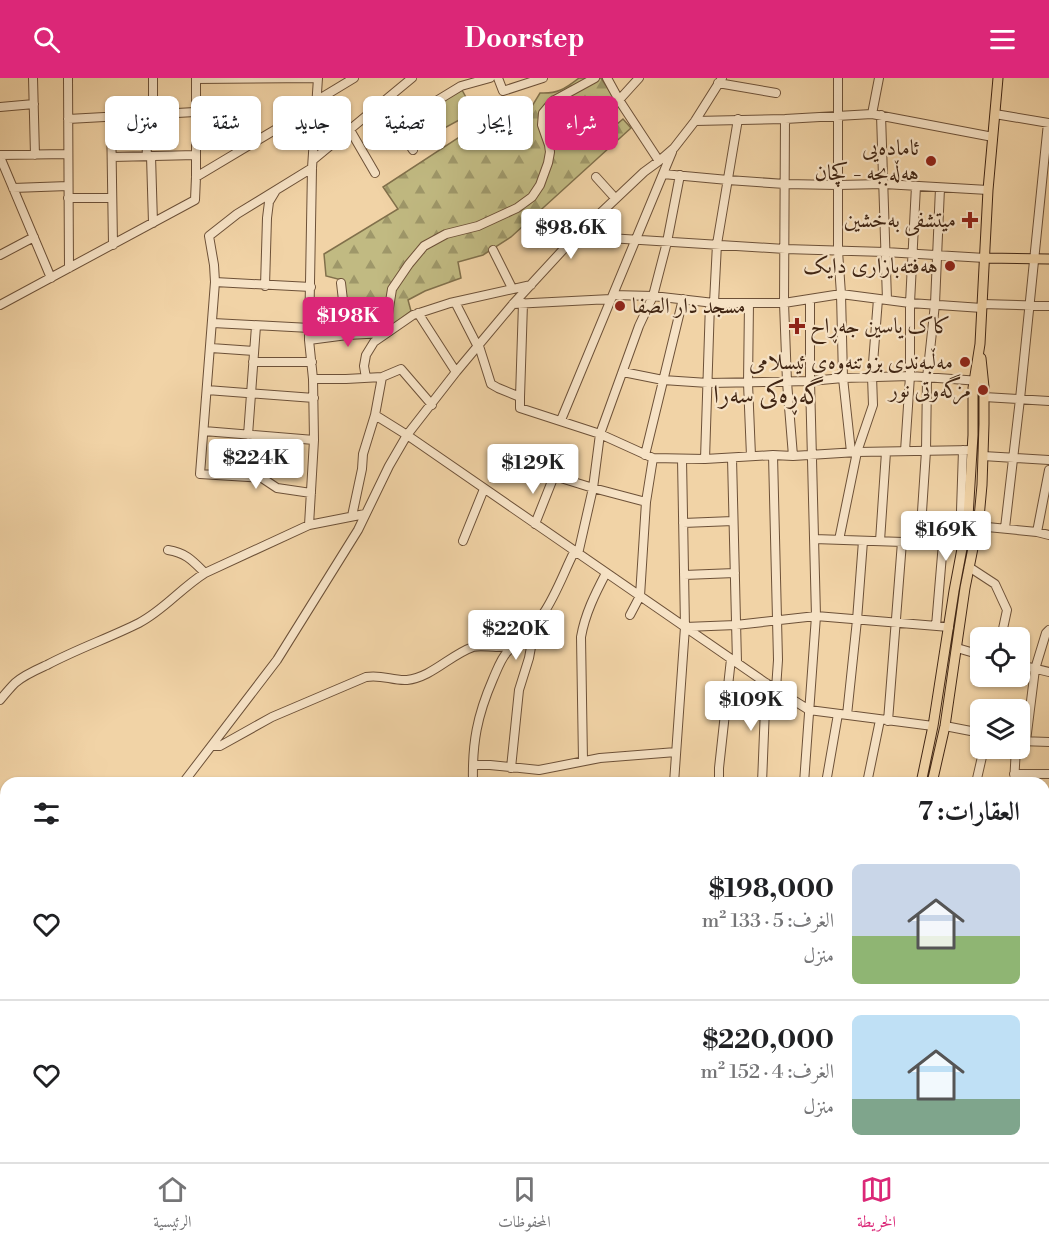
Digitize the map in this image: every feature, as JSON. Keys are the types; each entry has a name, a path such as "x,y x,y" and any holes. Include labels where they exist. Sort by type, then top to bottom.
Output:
{"main road":[{"path":"922,777 968,517 968,450 979,381 988,190 998,78"},
{"path":"985,258 1049,259"},
{"path":"933,777 945,726 982,485 984,398 979,381"},
{"path":"944,658 955,659"}],"street":[{"path":"33,78 35,155"},
{"path":"68,78 69,268"},
{"path":"151,96 153,78"},
{"path":"195,96 196,79 318,78 317,96"},
{"path":"328,96 354,78"},
{"path":"390,96 411,78"},
{"path":"445,96 461,86 490,78"},
{"path":"498,78 502,91 543,78"},
{"path":"385,333 392,289 424,246 446,234 478,226 517,208 532,197 540,185 550,152 542,125 543,113 554,101 595,78"},
{"path":"607,78 659,161"},
{"path":"619,100 639,78"},
{"path":"838,78 838,251 843,378 854,452"},
{"path":"879,78 877,115 884,184 887,300"},
{"path":"188,777 277,660 358,530 407,435 513,304 574,238 615,198 674,148 695,121 720,80 776,93"},
{"path":"0,106 34,104"},
{"path":"995,114 1048,123 1045,192 1034,258 1005,528"},
{"path":"695,121 877,115 993,137"},
{"path":"68,119 105,116"},
{"path":"351,129 363,119"},
{"path":"705,459 717,244 738,119"},
{"path":"785,119 784,303 793,456"},
{"path":"196,177 273,130"},
{"path":"351,132 375,172"},
{"path":"561,420 674,148"},
{"path":"112,150 113,244"},
{"path":"149,150 153,223"},
{"path":"0,305 195,200 196,150"},
{"path":"309,525 314,440 314,379 309,340 313,150"},
{"path":"311,493 277,488 262,478 200,474 215,282 208,237 237,214 312,164 328,150"},
{"path":"51,278 0,156 68,154"},
{"path":"112,157 196,155"},
{"path":"663,174 784,184 884,184 988,190"},
{"path":"473,777 472,755 476,730 488,689 508,651 525,636 544,612 576,553 593,488 600,434 639,326 653,296 667,242 680,175"},
{"path":"596,177 615,198"},
{"path":"13,188 68,186"},
{"path":"905,451 910,376 910,303 916,186"},
{"path":"920,542 926,451 927,378 935,304 940,188"},
{"path":"265,285 267,218 269,202 276,190"},
{"path":"68,198 112,198"},
{"path":"554,219 574,238 985,258"},
{"path":"0,255 34,237"},
{"path":"493,250 512,288"},
{"path":"215,282 311,287"},
{"path":"341,283 347,335"},
{"path":"366,378 364,366 366,355 374,342 413,315 454,302 531,285"},
{"path":"513,304 653,296 712,303 784,303 841,294 910,303 1049,306"},
{"path":"630,615 640,596 649,456 663,380 683,299"},
{"path":"839,540 854,452 873,405 872,376 878,299"},
{"path":"804,777 816,616 810,300"},
{"path":"454,302 478,346 491,384 520,397"},
{"path":"523,303 520,408 600,434 649,456 705,459 854,452 968,450"},
{"path":"749,303 748,383 751,456"},
{"path":"418,313 456,372"},
{"path":"213,323 310,328"},
{"path":"248,435 256,326"},
{"path":"309,340 385,333"},
{"path":"211,348 254,351"},
{"path":"253,362 312,362"},
{"path":"314,379 382,377 400,369 432,405"},
{"path":"623,372 663,380 708,383 788,382 872,376 979,381"},
{"path":"352,516 363,454 375,415 382,377"},
{"path":"207,390 314,398"},
{"path":"984,398 1049,401"},
{"path":"375,415 766,683 809,710 933,726"},
{"path":"204,431 314,440"},
{"path":"880,541 886,452"},
{"path":"773,455 778,660 776,689"},
{"path":"983,456 1049,460"},
{"path":"719,777 734,661 736,625 732,458"},
{"path":"674,777 685,627 682,459"},
{"path":"519,465 646,502"},
{"path":"1037,532 1049,470"},
{"path":"535,524 554,476"},
{"path":"463,541 484,489"},
{"path":"0,699 16,682 28,674 152,615 205,573 309,525 365,514"},
{"path":"683,523 733,521"},
{"path":"977,526 1049,535"},
{"path":"814,539 962,544"},
{"path":"827,777 842,714 857,620 863,541"},
{"path":"869,777 884,720 896,623 902,542"},
{"path":"936,626 943,543"},
{"path":"168,550 188,556 205,573"},
{"path":"969,567 995,584 1007,610 1003,627"},
{"path":"583,761 581,637 583,624 606,573"},
{"path":"684,575 735,573"},
{"path":"685,627 736,625 816,616 949,627"},
{"path":"1030,699 1035,669 1046,633 1049,630"},
{"path":"511,768 519,690 531,647 530,640 525,636"},
{"path":"213,746 220,746 272,717 366,677 406,680 419,677 476,646 515,645"},
{"path":"957,648 970,652"},
{"path":"1030,668 1049,672"},
{"path":"762,777 766,683"},
{"path":"945,726 970,731"},
{"path":"1030,741 1049,742"},
{"path":"472,765 539,770 583,761 676,752"},
{"path":"977,777 981,759"},
{"path":"1015,759 1014,774 1049,774"}],"green space":[{"path":"579,78 601,78 613,96 545,96 545,150 607,150 511,237 483,255 458,262 461,278 408,300 411,311 391,326 382,327 381,312 359,310 356,302 347,301 342,280 326,276 324,254 398,209 383,187 439,150 446,150 446,146 458,138 458,150 533,150 533,105 540,93 551,93"},
{"path":"462,90 465,96 458,96 458,121 446,127 446,99"},
{"path":"623,119 631,128 618,140 618,123"}],"place":[{"name":"ئامادەیی هەڵەبجە - کچان","path":"931,161"},
{"name":"میتشفی بەخشین","path":"970,220"},
{"name":"هەفتەبازاری دایک","path":"950,266"},
{"name":"مسجد دار الصفا","path":"620,306"},
{"name":"کاک یاسین جەڕاح","path":"797,326"},
{"name":"مەڵبەندی بزوتنەوەی ئیسلامی","path":"965,362"},
{"name":"مزگەوتی نور","path":"983,390"}],"district":[{"name":"گەڕەکی سەرا","path":"769,395"}]}
